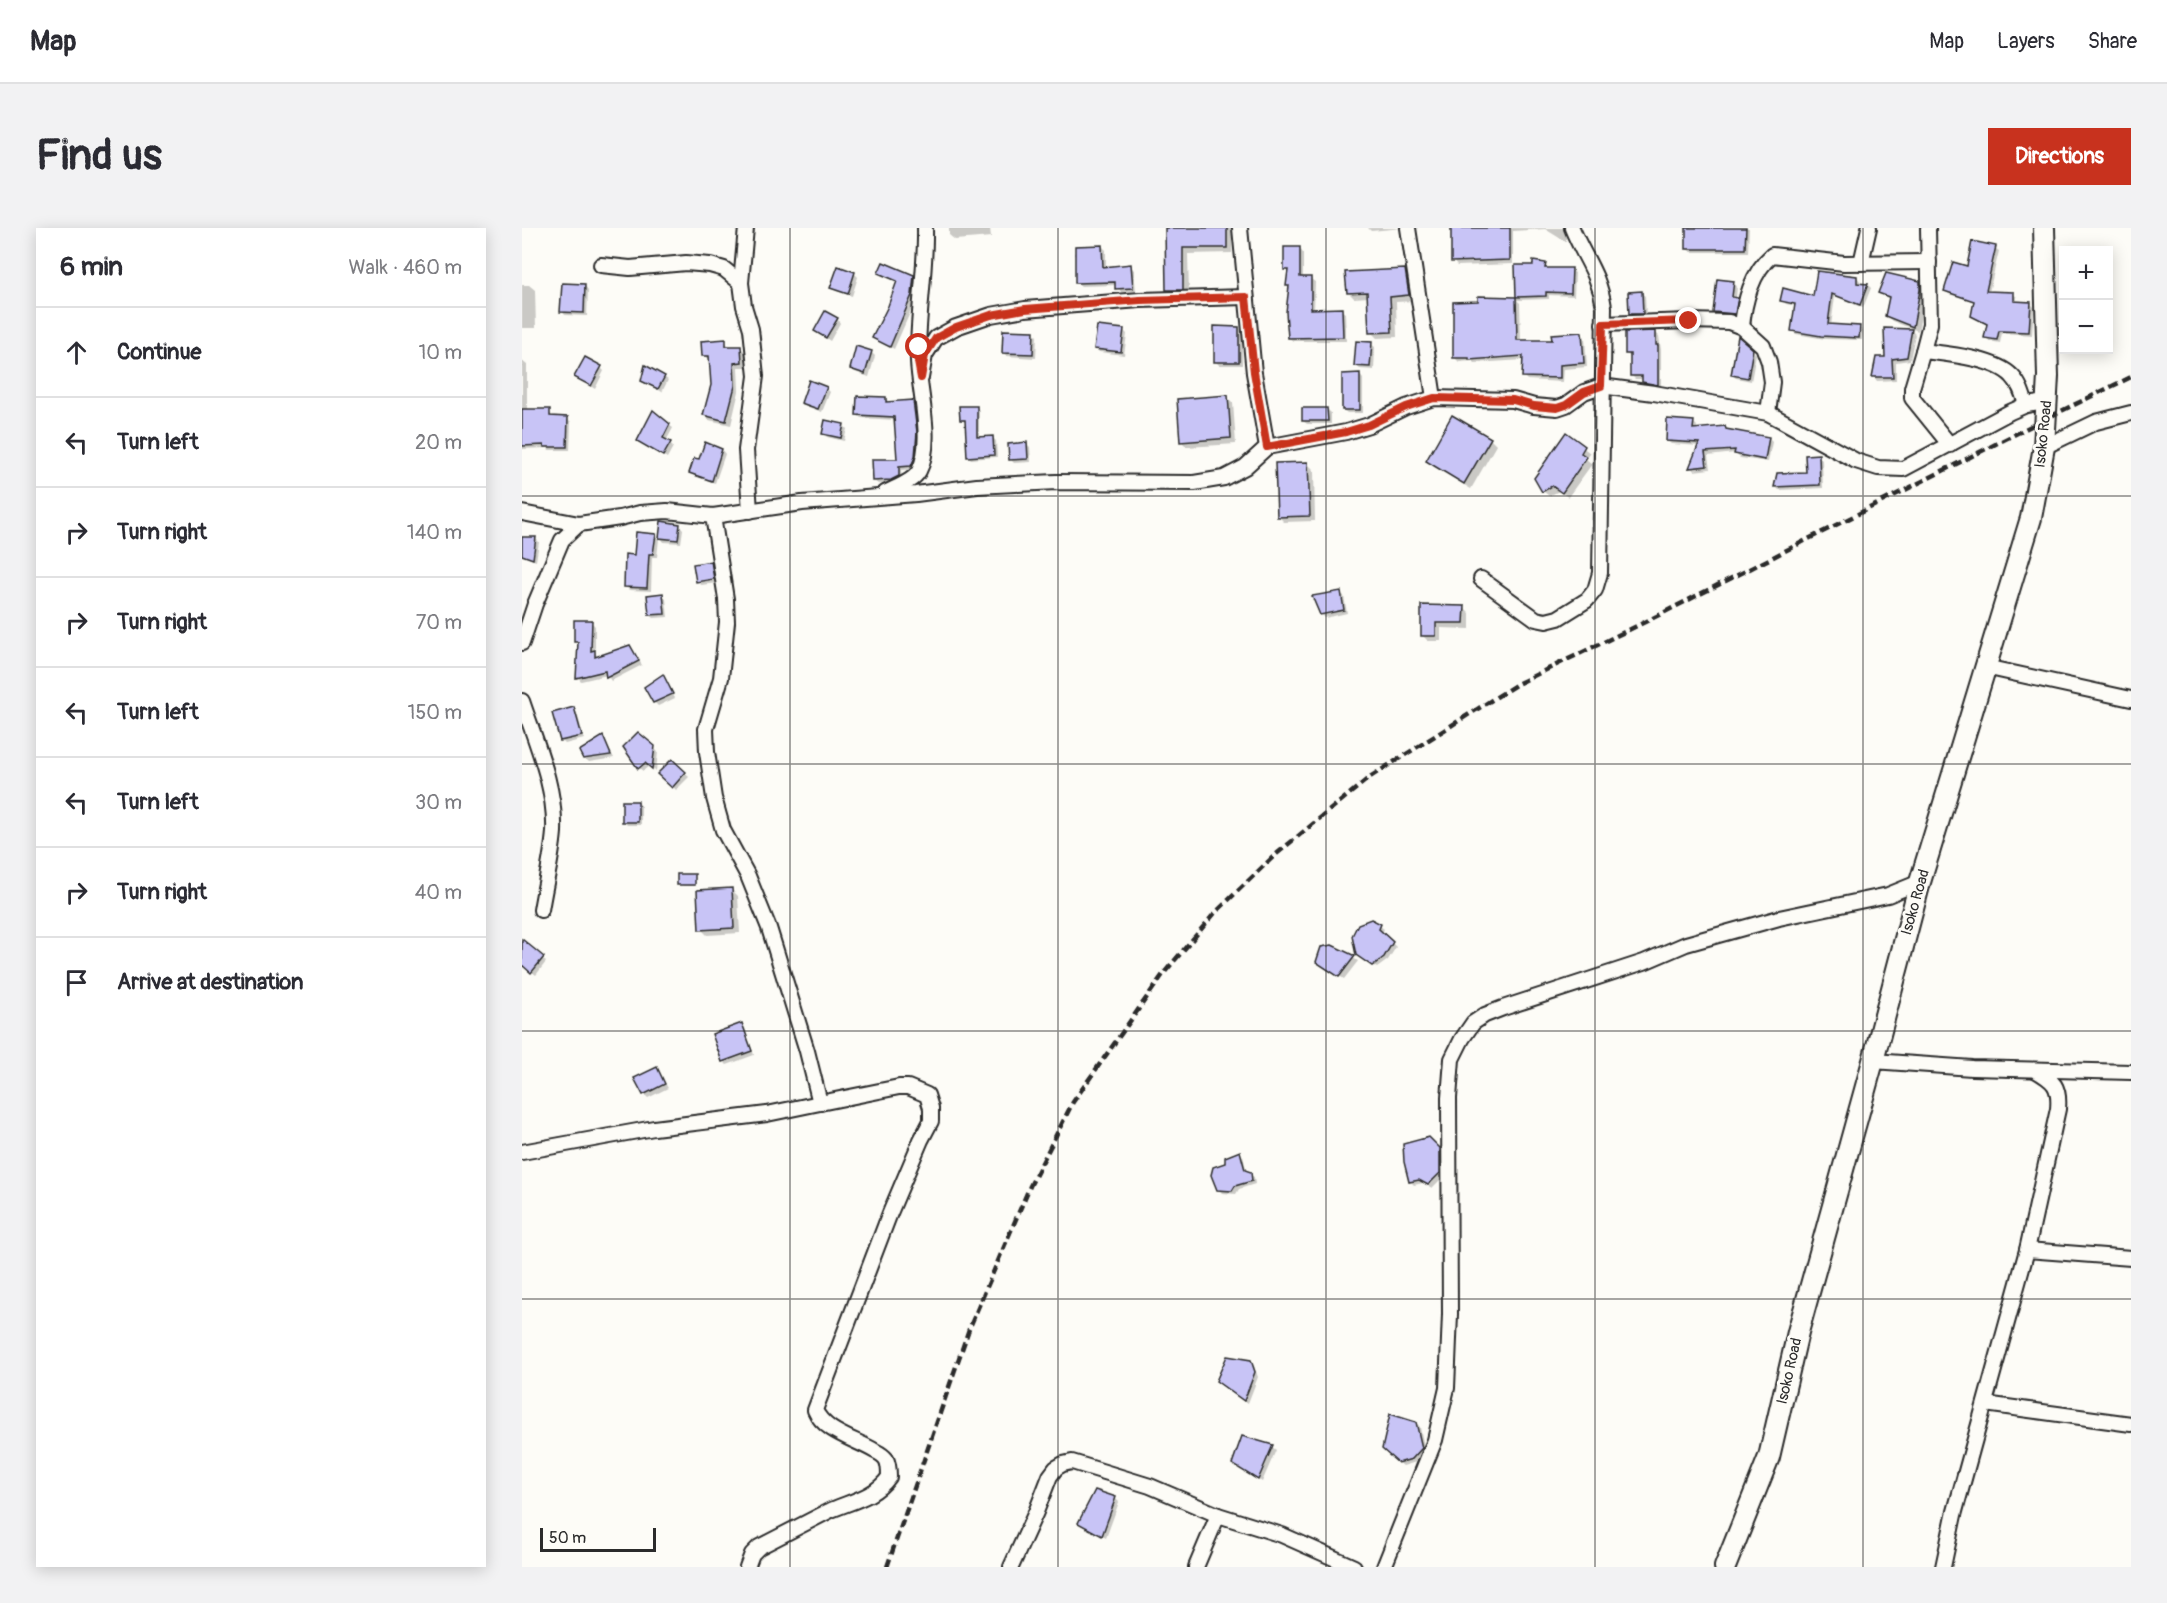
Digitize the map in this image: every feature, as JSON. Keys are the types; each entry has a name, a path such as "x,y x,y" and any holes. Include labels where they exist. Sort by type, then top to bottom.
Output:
{"street":[{"path":"746,228 741,283 744,306 751,329 756,376 747,450 750,511"},
{"path":"878,497 914,478 921,467 925,428 918,362 925,228"},
{"path":"1240,228 1254,372 1267,447"},
{"path":"1408,228 1434,398"},
{"path":"1481,579 1536,619 1546,621 1557,618 1587,600 1595,590 1600,573 1602,291 1596,273 1572,228"},
{"path":"1861,263 1869,228"},
{"path":"1929,228 1930,324 1912,388 1912,398 1950,445"},
{"name":"Isoko Road","path":"1725,1567 1769,1457 1798,1332 1874,1062 1920,882 2031,518 2044,447 2048,376 2048,299 2044,228"},
{"path":"1742,327 1744,307 1752,283 1764,262 1772,255 1822,262 1929,262"},
{"path":"601,265 630,268 686,263 710,265 724,269 741,283"},
{"path":"921,378 925,355 936,338 956,327 991,315 1025,309 1140,300 1246,297"},
{"path":"1603,324 1689,321 1729,322 1742,327 1763,345 1769,362 1772,382 1768,413"},
{"path":"1923,351 1952,355 1996,366 2014,377 2026,405"},
{"path":"522,513 579,524 640,513 667,511 713,516 802,503 977,486 1045,483 1194,483 1224,478 1253,460 1267,447 1358,428 1406,407 1434,398 1513,400 1534,406 1557,408 1566,405 1584,392 1601,386 1768,413 1856,461 1893,470 1903,469 2010,412 2026,405 2046,402"},
{"path":"2044,447 2096,422 2131,413"},
{"path":"713,516 726,599 727,622 721,678 705,738 714,798 723,830 748,876 769,928 807,1051 819,1103"},
{"path":"522,643 535,604 562,540 579,524"},
{"path":"1985,667 2131,699"},
{"path":"522,701 549,785 553,811 554,833 541,910"},
{"path":"1384,1567 1435,1440 1447,1388 1450,1314 1449,1098 1452,1059 1473,1023 1494,1011 1644,962 1686,944 1779,918 1888,895 1920,882"},
{"path":"1874,1062 2131,1072"},
{"path":"1943,1567 1953,1515 2026,1250 2053,1133 2059,1097 2057,1087 2035,1070"},
{"path":"522,1152 654,1128 767,1114 889,1089 908,1087 927,1095 931,1108 931,1121 890,1213 815,1410 818,1418 825,1425 883,1456 887,1461 889,1477 873,1492 859,1500 840,1506 759,1548 752,1554 747,1567"},
{"path":"2026,1250 2131,1258"},
{"path":"1985,1404 2131,1424"},
{"path":"1011,1567 1050,1476 1056,1468 1072,1462 1150,1486 1218,1515 1282,1535 1354,1567"},
{"path":"1196,1567 1218,1515"}],"building":[{"path":"1165,228 1227,228 1227,248 1183,248 1183,290 1166,290"},
{"path":"1451,228 1510,228 1510,260 1451,262"},
{"path":"1686,228 1746,228 1745,249 1686,249"},
{"path":"1972,241 1996,246 1986,291 2014,292 2014,301 2031,302 2029,332 1999,331 1997,340 1984,338 1987,324 1971,316 1974,301 1944,291 1953,262 1967,266"},
{"path":"1102,245 1103,267 1131,264 1133,288 1115,289 1115,282 1075,283 1075,246"},
{"path":"1284,247 1300,247 1300,277 1311,277 1311,309 1342,308 1343,337 1288,338 1286,312 1289,286 1286,286 1288,270 1284,270"},
{"path":"1533,261 1546,263 1545,268 1572,268 1571,293 1546,292 1546,296 1516,297 1515,265 1533,265"},
{"path":"883,262 914,275 912,295 890,347 872,338 897,281 878,273"},
{"path":"838,266 855,272 848,294 830,288"},
{"path":"1405,269 1409,295 1390,297 1392,332 1369,333 1367,292 1347,293 1345,272"},
{"path":"1817,271 1857,276 1857,283 1868,284 1860,305 1832,294 1828,324 1860,326 1859,338 1821,336 1791,331 1795,304 1780,301 1783,288 1813,296"},
{"path":"1886,273 1920,281 1913,327 1885,316 1889,297 1878,293"},
{"path":"1717,279 1734,281 1732,297 1738,298 1735,314 1713,312"},
{"path":"562,283 585,284 584,313 560,312"},
{"path":"1642,291 1643,314 1629,314 1628,292"},
{"path":"1478,296 1516,297 1517,340 1552,340 1551,334 1582,332 1584,363 1560,365 1560,378 1522,377 1523,356 1469,360 1469,358 1453,358 1453,302 1478,301"},
{"path":"825,311 838,318 826,338 814,331"},
{"path":"1097,326 1124,329 1121,352 1094,349"},
{"path":"1214,326 1239,327 1239,362 1214,362"},
{"path":"1884,328 1912,329 1907,357 1892,359 1893,377 1872,377 1876,357 1885,357"},
{"path":"1003,330 1034,331 1033,354 1002,353"},
{"path":"1656,331 1658,385 1642,382 1642,376 1630,376 1630,354 1625,354 1625,332"},
{"path":"1738,336 1753,349 1748,378 1731,375"},
{"path":"726,339 726,346 741,346 742,362 734,363 735,386 726,421 703,415 711,385 709,356 702,356 701,341"},
{"path":"1356,341 1372,342 1370,367 1354,366"},
{"path":"856,346 872,351 865,374 850,369"},
{"path":"585,357 602,366 591,386 574,377"},
{"path":"645,365 665,376 658,389 641,381"},
{"path":"1360,373 1360,410 1342,410 1342,374"},
{"path":"809,380 827,387 818,409 801,403"},
{"path":"1228,395 1231,438 1180,442 1177,399"},
{"path":"857,396 886,397 886,402 913,400 917,432 915,457 911,466 899,467 899,476 891,480 873,481 872,459 897,459 894,417 856,415"},
{"path":"959,406 977,406 977,437 993,436 994,455 967,457 965,420 960,420"},
{"path":"1302,408 1327,408 1328,421 1302,421"},
{"path":"522,409 550,409 550,416 568,417 567,447 522,446"},
{"path":"653,410 670,424 663,438 671,442 663,456 637,441"},
{"path":"1452,415 1491,438 1464,484 1426,461"},
{"path":"1667,419 1694,421 1693,429 1725,426 1726,429 1769,437 1765,460 1734,454 1735,450 1705,452 1707,466 1689,468 1699,443 1666,441"},
{"path":"825,420 844,424 841,438 822,434"},
{"path":"1566,432 1585,446 1581,453 1587,457 1562,493 1552,486 1542,492 1534,478"},
{"path":"705,442 722,449 712,481 689,473 694,458 699,459"},
{"path":"1027,442 1028,459 1009,460 1008,444"},
{"path":"1819,454 1820,485 1774,487 1777,473 1806,472 1805,455"},
{"path":"1308,462 1310,516 1277,517 1275,463"},
{"path":"661,521 680,524 678,540 659,538"},
{"path":"636,532 656,534 653,554 649,554 647,588 624,587 625,554 634,555"},
{"path":"522,537 536,537 533,559 522,555"},
{"path":"711,561 714,579 696,582 693,564"},
{"path":"1341,591 1344,610 1320,615 1312,596"},
{"path":"663,593 665,614 649,615 647,595"},
{"path":"1421,605 1465,606 1464,623 1436,623 1436,636 1421,636"},
{"path":"574,620 592,620 591,651 595,650 595,657 630,645 639,661 606,678 605,671 576,678 578,642 574,642"},
{"path":"663,674 673,694 653,703 644,687"},
{"path":"574,707 582,736 560,741 552,713"},
{"path":"638,732 655,746 652,769 645,763 638,769 623,747"},
{"path":"603,736 611,755 583,759 579,751"},
{"path":"672,759 686,772 672,788 657,774"},
{"path":"622,801 638,801 638,822 622,822"},
{"path":"677,874 695,874 695,885 677,885"},
{"path":"732,888 734,928 699,930 697,890"},
{"path":"1371,919 1381,924 1379,929 1393,942 1384,957 1372,966 1356,955 1352,936 1358,924"},
{"path":"522,939 544,957 531,973 522,965"},
{"path":"1332,945 1355,956 1339,977 1316,962 1321,947"},
{"path":"742,1023 752,1051 722,1062 712,1034"},
{"path":"657,1067 665,1084 643,1095 634,1078"},
{"path":"1429,1137 1440,1148 1440,1173 1428,1185 1419,1180 1409,1182 1404,1162 1403,1144"},
{"path":"1240,1151 1245,1170 1251,1172 1252,1181 1235,1186 1232,1191 1217,1190 1211,1175 1213,1167 1225,1163 1225,1157"},
{"path":"1227,1356 1251,1360 1255,1372 1244,1401 1216,1381"},
{"path":"1390,1414 1416,1422 1422,1448 1412,1459 1398,1463 1382,1449"},
{"path":"1242,1436 1273,1445 1258,1480 1232,1464"},
{"path":"1095,1490 1116,1497 1102,1536 1078,1523"}],"railway":[{"path":"887,1567 969,1329 1030,1186 1073,1102 1164,973 1214,914 1274,856 1370,777 1517,684 2131,377"}],"route":[{"path":"919,347 918,362 921,378 925,355 936,338 956,327 991,315 1025,309 1140,300 1246,297 1254,372 1267,447 1346,432 1434,398 1513,400 1534,406 1557,408 1566,405 1584,392 1601,386 1603,324 1689,321"}]}
